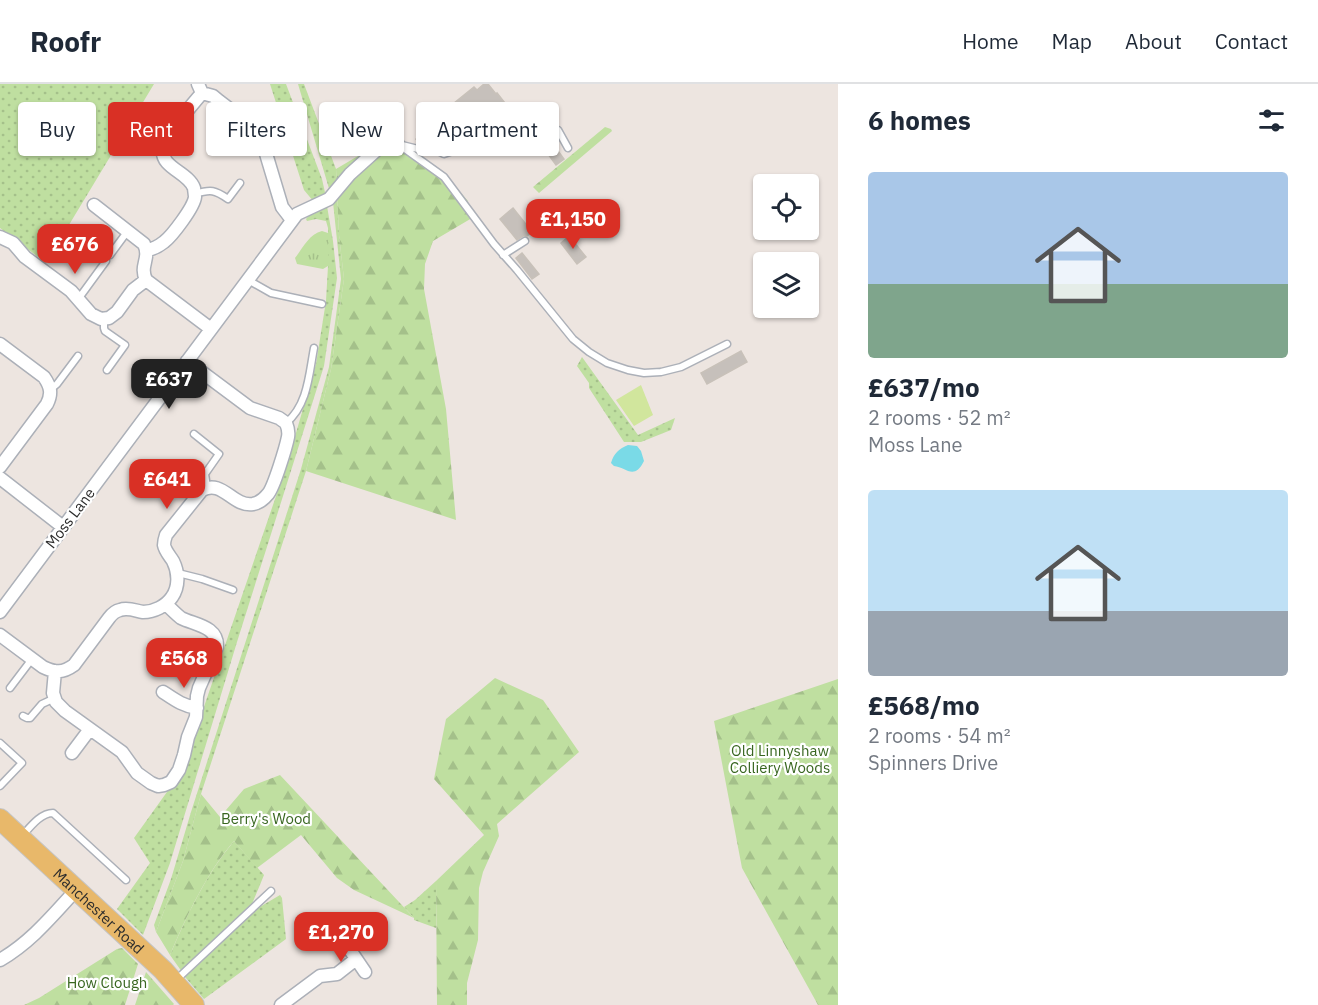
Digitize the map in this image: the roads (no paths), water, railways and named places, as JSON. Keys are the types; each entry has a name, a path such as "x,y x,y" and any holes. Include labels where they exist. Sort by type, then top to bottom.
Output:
{"main road":[{"name":"Manchester Road","path":"0,819 159,967 184,996"}],"street":[{"path":"147,250 163,243 192,205 194,188 189,180 169,164 163,155 163,147 200,88 253,127 261,137 282,207 292,220"},
{"name":"Moss Lane","path":"0,612 297,213 329,199 350,174 370,156"},
{"path":"102,206 144,244 147,250 143,270 146,280 211,329"},
{"path":"0,237 8,239 25,257 79,298 90,314 95,317 104,319 113,315 133,290 146,280"},
{"path":"0,344 44,377 51,389 47,404 0,467"},
{"path":"0,635 50,671 67,670 74,665 115,612 123,609 145,612 156,610 174,595 177,573 164,543 166,536 197,495 207,487 219,488 242,503 253,504 264,499 272,488 288,436 286,423 279,418 250,408 187,362"},
{"path":"0,478 63,527"},
{"path":"55,671 53,693 56,702 65,711 122,753 137,773 151,783 158,786 171,782 179,770 184,755 196,717 197,696 217,647 217,638 208,629 177,615 166,604"},
{"path":"163,692 186,707 197,708"},
{"path":"72,753 90,729"},
{"path":"0,960 18,949 36,933 76,890"},
{"path":"342,938 364,972"},
{"path":"281,1005 320,976 337,974 356,959"}],"lane":[{"path":"404,146 418,149 432,148 444,154 473,144 501,141 518,136 524,129 543,126 558,130 568,148"},
{"path":"404,148 444,177 494,244 573,339 607,363 644,373 661,372 681,367 727,344"},
{"path":"195,194 214,190 228,199 240,183"},
{"path":"79,298 128,230"},
{"path":"503,255 525,241"},
{"path":"248,280 271,293 322,304"},
{"path":"104,319 105,331 125,345 107,370"},
{"path":"286,423 302,402 314,348"},
{"path":"51,389 78,356"},
{"path":"194,434 219,454 205,474 207,487"},
{"path":"177,573 233,590"},
{"path":"10,688 32,659"},
{"path":"23,716 30,718 42,704 55,698"},
{"path":"0,743 22,763 0,786"},
{"path":"20,838 34,823 48,813 53,813 126,880"},
{"path":"184,996 271,891"}],"water":[{"path":"628,445 637,446 644,461 633,472 611,463 617,452"}],"park label":[{"name":"Old Linnyshaw Colliery Woods","path":"780,758"},
{"name":"Berry's Wood","path":"266,818"},
{"name":"How Clough","path":"107,982"}]}
